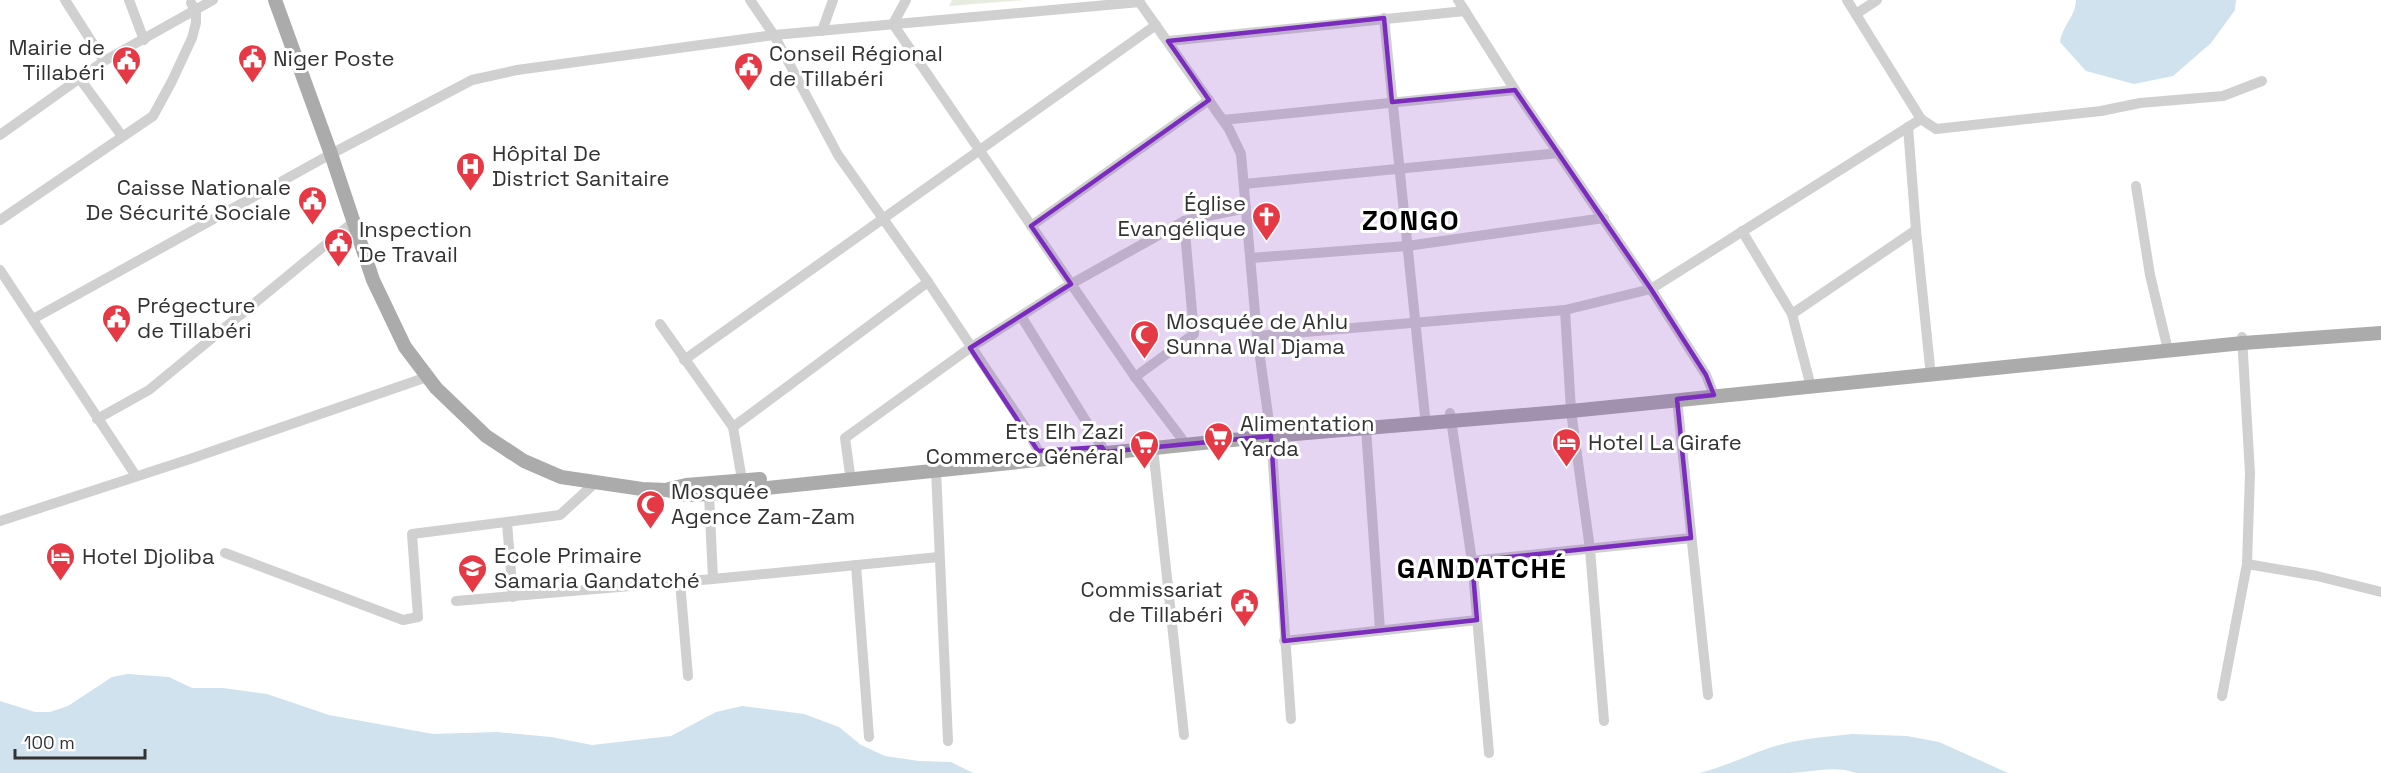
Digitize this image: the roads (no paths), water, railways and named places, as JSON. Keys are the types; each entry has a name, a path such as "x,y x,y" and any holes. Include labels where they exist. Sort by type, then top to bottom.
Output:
{"main road":[{"path":"275,0 331,154 352,223 373,280 405,347 427,378 453,406 486,436 524,461 561,477 595,483 667,490 685,495 936,470 1040,455"},
{"path":"1570,408 2381,326"},
{"path":"2243,340 2381,333"},
{"path":"1103,450 1182,439 1425,416 1677,399 1809,379 2168,347"},
{"path":"667,490 686,485 742,480 850,474 1040,455 1153,448 1270,432 1366,428 1450,416"}],"street":[{"path":"65,0 104,61"},
{"path":"129,0 144,40"},
{"path":"1,131 104,61 184,15 194,5 213,0"},
{"path":"750,0 774,35 838,155 928,282 1027,430 1040,455"},
{"path":"822,30 833,0"},
{"path":"893,24 906,0"},
{"path":"1458,0 1515,90 1651,289 1706,375 1713,392"},
{"path":"1847,0 1921,119 1936,129 2101,111 2140,103 2223,96 2262,81"},
{"path":"1856,14 1877,0"},
{"path":"33,318 331,154 472,80 517,70 774,35 1139,1 1223,120 1241,154 1257,336 1270,432 1291,719"},
{"path":"0,220 153,116 192,38 196,23 194,5"},
{"path":"1168,41 1465,11"},
{"path":"1384,18 1425,416"},
{"path":"893,24 1071,284 1182,439"},
{"path":"684,360 1156,25"},
{"path":"80,78 122,136"},
{"path":"1223,120 1515,90"},
{"path":"1031,226 1209,100"},
{"path":"1257,336 1564,310 1651,289 1921,119"},
{"path":"1908,127 1930,367"},
{"path":"1244,184 1559,153"},
{"path":"2136,186 2150,275 2168,347"},
{"path":"850,474 845,438 970,348 1071,284 1184,221 1246,208"},
{"path":"1251,258 1407,246 1604,218"},
{"path":"1136,377 1194,334 1184,221"},
{"path":"98,419 149,390 352,223"},
{"path":"1792,314 1916,230"},
{"path":"1742,231 1792,314 1809,379"},
{"path":"0,270 136,476"},
{"path":"733,427 928,282"},
{"path":"1564,310 1570,408 1590,549 1604,721"},
{"path":"1021,316 1103,450"},
{"path":"660,324 733,427 742,480"},
{"path":"2223,696 2247,564 2250,473 2243,340"},
{"path":"0,521 427,378"},
{"path":"1677,399 1708,695"},
{"path":"1450,416 1472,561 1489,753"},
{"path":"1366,428 1380,630"},
{"path":"1153,448 1184,735"},
{"path":"936,470 948,741"},
{"path":"225,553 404,620 418,617 412,534 560,515 595,483"},
{"path":"709,494 713,579"},
{"path":"507,523 513,597"},
{"path":"1472,561 1691,538"},
{"path":"456,601 939,557"},
{"path":"2247,564 2317,576 2381,592"},
{"path":"856,565 869,737"},
{"path":"680,582 688,676"},
{"path":"1284,641 1477,620"}],"water":[{"path":"2076,0 2236,0 2235,10 2211,43 2173,76 2134,84 2086,71 2060,42 2074,12"},
{"path":"128,674 169,677 192,688 223,688 267,694 329,715 433,734 496,732 551,737 592,745 671,736 716,712 742,706 804,714 839,727 861,745 885,756 919,761 951,762 973,773 0,773 0,701 35,712 50,712 68,706 112,677"},
{"path":"1852,734 1907,736 1939,742 2008,773 1856,773 1832,769 1790,773 1699,773 1779,745"}],"place":[{"name":"Niger Poste","path":"252,84"},
{"name":"Mairie de Tillabéri","path":"126,86"},
{"name":"Conseil Régional de Tillabéri","path":"748,92"},
{"name":"Hôpital De District Sanitaire","path":"471,192"},
{"name":"Caisse Nationale De Sécurité Sociale","path":"312,226"},
{"name":"Église Evangélique","path":"1267,242"},
{"name":"Inspection De Travail","path":"338,268"},
{"name":"Prégecture de Tillabéri","path":"116,344"},
{"name":"Mosquée de Ahlu Sunna Wal Djama","path":"1145,360"},
{"name":"Alimentation Yarda","path":"1219,462"},
{"name":"Hotel La Girafe","path":"1567,468"},
{"name":"Ets Elh Zazi Commerce Général","path":"1145,470"},
{"name":"Mosquée Agence Zam-Zam","path":"650,530"},
{"name":"Hotel Djoliba","path":"61,582"},
{"name":"Ecole Primaire Samaria Gandatché","path":"473,594"},
{"name":"Commissariat de Tillabéri","path":"1244,628"}],"district":[{"name":"ZONGO","path":"1411,220"},
{"name":"GANDATCHÉ","path":"1482,568"}]}
